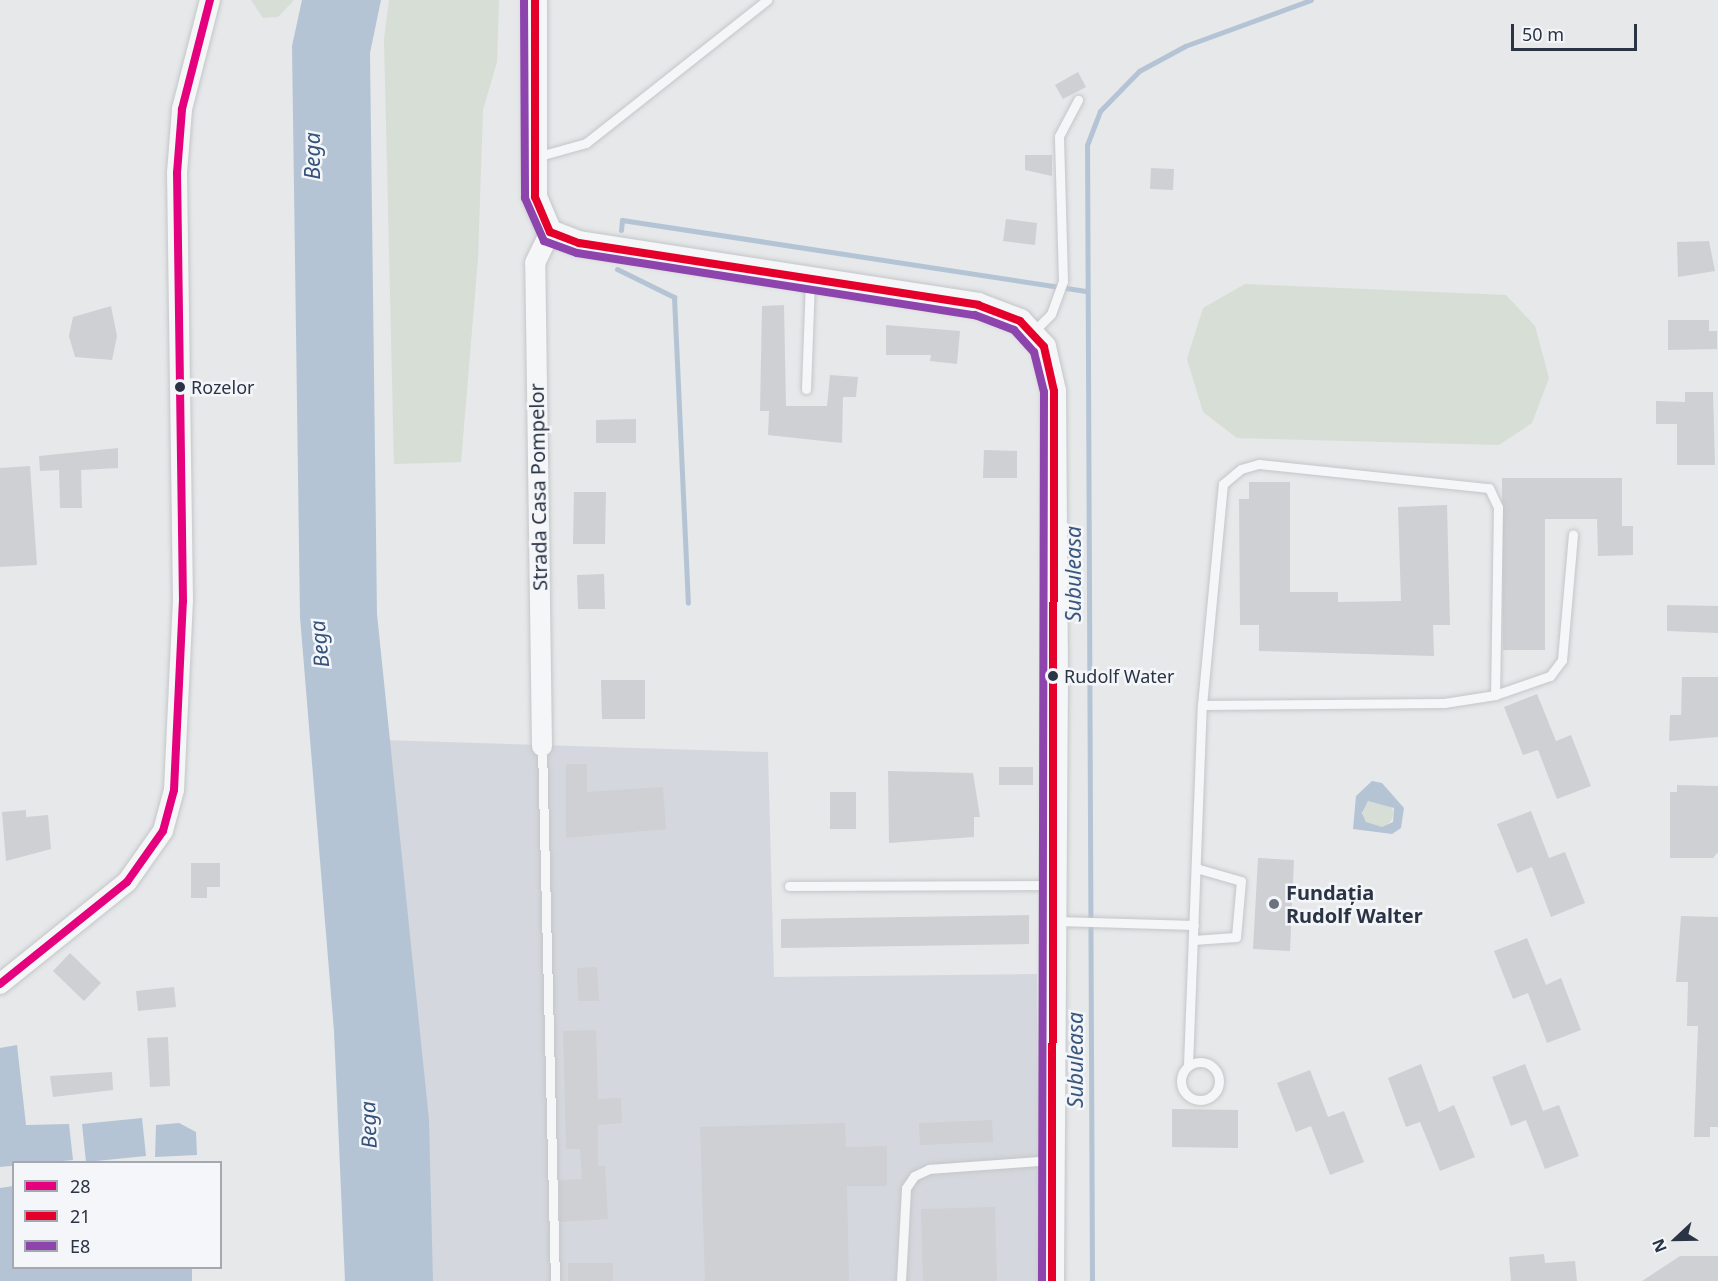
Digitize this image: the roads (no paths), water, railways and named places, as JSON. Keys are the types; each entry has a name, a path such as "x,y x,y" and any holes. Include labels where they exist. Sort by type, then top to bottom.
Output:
{"street":[{"path":"0,984 127,882 163,831 174,790 183,601 177,173 182,109 210,0"},
{"path":"535,0 535,197 550,232 579,243 978,305 1020,321 1033,332 1052,367 1057,884 1062,921 1052,1160 1052,1281"},
{"name":"Strada Casa Pompelor","path":"542,746 535,263 550,232"}],"lane":[{"path":"536,158 586,143 767,0"},
{"path":"1033,332 1059,300 1063,281 1059,136 1078,100"},
{"path":"806,389 810,279"},
{"path":"1188,1065 1206,1063 1219,1076 1219,1085 1208,1099 1189,1098 1183,1091 1182,1072 1188,1065 1202,705 1223,484 1241,469 1259,464 1483,486 1495,493 1495,695"},
{"path":"1202,705 1444,703 1495,695 1551,676 1562,660 1573,534"},
{"path":"542,746 555,1281"},
{"path":"1193,940 1236,937 1241,881 1196,868"},
{"path":"789,886 1057,884"},
{"path":"1062,921 1194,925"},
{"path":"901,1281 906,1188 915,1176 929,1169 1052,1160"}],"water":[{"name":"Bega","path":"302,0 381,0 370,53 377,614 429,1120 433,1281 345,1281 334,1031 300,617 292,46"},
{"path":"1372,781 1382,783 1404,808 1401,828 1392,834 1353,829 1356,796","holes":["1368,801 1394,808 1393,822 1382,827 1366,822 1362,813"]},
{"path":"17,1045 26,1125 69,1124 73,1160 12,1161 12,1166 0,1167 0,1048"},
{"path":"142,1118 146,1156 86,1161 82,1124"},
{"path":"179,1123 196,1132 197,1155 155,1157 156,1125"},
{"path":"12,1186 12,1269 192,1269 192,1281 0,1281 0,1188"}],"waterway":[{"name":"Subuleasa","path":"1092,1281 1087,145 1100,111 1139,71 1185,46 1311,0"},
{"path":"621,230 622,220 1086,291"},
{"path":"617,269 674,297 688,603"}],"place":[{"name":"Rozelor","path":"180,387"},
{"name":"Rudolf Water","path":"1053,676"},
{"name":"Fundația Rudolf Walter","path":"1274,904"}]}
